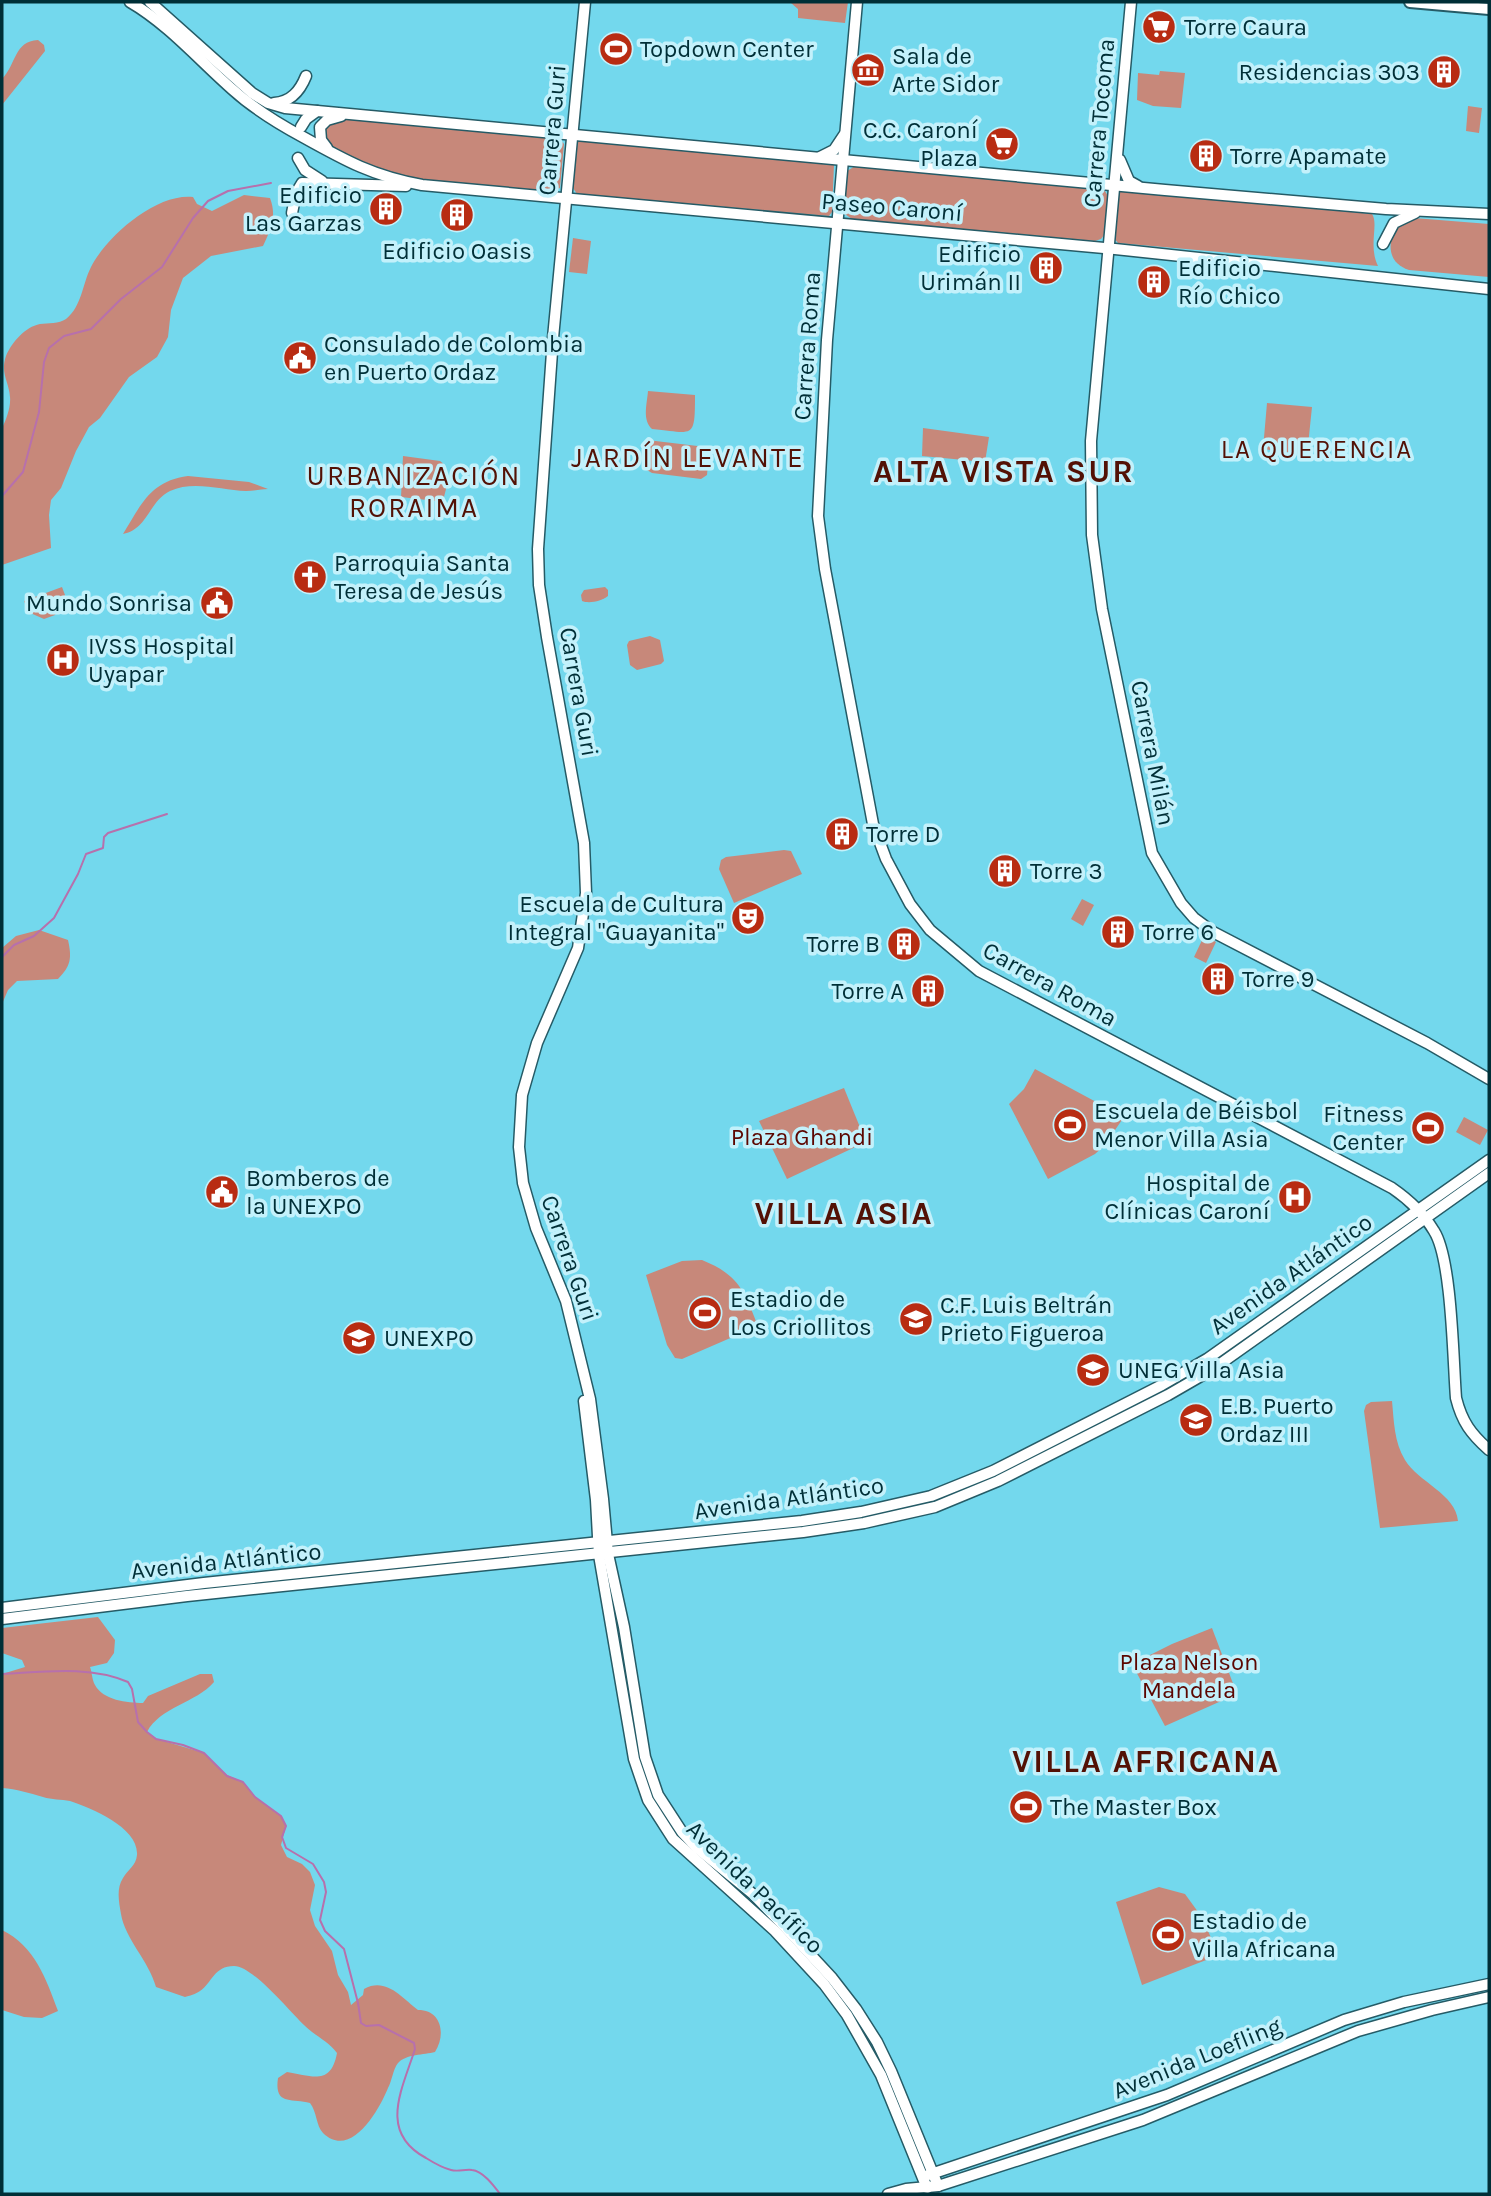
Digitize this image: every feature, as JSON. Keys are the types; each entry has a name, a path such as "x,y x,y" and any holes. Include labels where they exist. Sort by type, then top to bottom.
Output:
{"main road":[{"path":"1410,2 1489,9"}],"street":[{"name":"Paseo Caroní","path":"130,2 169,32 269,119 301,131 333,154 386,178 422,185 1109,248 1489,289"},
{"path":"150,2 252,93 268,103 289,99 300,88 306,76"},
{"name":"Carrera Guri","path":"585,2 538,520 539,584 584,843 586,893 578,948 537,1044 519,1117 523,1184 530,1212 566,1301 582,1369 586,1428 603,1554"},
{"name":"Carrera Roma","path":"858,2 827,340 818,516 825,569 873,824 886,859 910,904 930,930 978,971 1392,1188 1406,1198 1434,1230 1440,1244 1445,1266 1456,1398 1461,1418 1471,1433 1489,1450"},
{"name":"Carrera Tocoma","path":"1109,248 1131,2"},
{"name":"Paseo Caroní","path":"268,103 303,110 1142,188 1487,215"},
{"path":"301,131 306,119 317,111"},
{"path":"333,154 321,140 320,127 332,117 352,114"},
{"path":"575,114 584,131 596,137"},
{"path":"820,157 834,150 846,132"},
{"path":"1118,154 1123,172 1129,181 1142,188"},
{"path":"298,158 305,170 326,182"},
{"path":"292,213 300,185 326,182 391,187 422,185"},
{"path":"1383,244 1394,223 1426,210"},
{"name":"Carrera Milán","path":"1109,248 1091,440 1092,535 1102,609 1152,853 1181,903 1194,918 1213,932 1427,1043 1489,1079"},
{"name":"Avenida Atlántico","path":"2,1619 187,1596 803,1532 864,1523 935,1507 1009,1476 1168,1395 1213,1368 1375,1256 1420,1214 1489,1160"},
{"name":"Avenida Atlántico","path":"2,1608 204,1583 825,1518 931,1496 1015,1460 1207,1359 1420,1214 1489,1173"},
{"name":"Avenida Pacífico","path":"603,1554 629,1654 645,1757 658,1795 670,1816 698,1849 754,1895 832,1978 856,2009 891,2071 933,2173 932,2187"},
{"name":"Avenida Pacífico","path":"603,1554 635,1759 648,1800 661,1822 691,1857 747,1903 775,1931 824,1984 847,2015 881,2075 922,2178 932,2187"},
{"path":"618,1659 629,1654"},
{"name":"Avenida Loefling","path":"906,2189 933,2173 1167,2095 1344,2020 1404,2002 1489,1984"},
{"name":"Avenida Loefling","path":"906,2189 932,2187 1143,2120 1358,2031 1489,1997"},
{"path":"888,2194 906,2189"}],"green space":[{"path":"848,2 845,23 798,18 798,9 791,3"},
{"path":"38,40 44,45 45,51 2,105 2,79 20,49 30,41"},
{"path":"1160,71 1185,73 1181,108 1153,106 1137,100 1138,73 1159,75"},
{"path":"1468,106 1482,108 1479,133 1466,131"},
{"path":"337,117 559,138 564,144 560,188 553,191 421,180 385,171 327,143 322,130"},
{"path":"580,140 830,162 834,165 832,212 829,216 577,194 573,188 576,144"},
{"path":"857,165 1103,188 1108,196 1105,234 1095,241 852,219 842,212 847,171"},
{"path":"1121,190 1372,214 1374,251 1378,266 1118,243 1113,237 1118,195"},
{"path":"244,195 270,198 273,217 263,246 211,256 183,278 171,310 168,337 157,357 129,377 100,418 89,427 61,488 51,500 51,548 2,565 2,428 10,401 4,367 12,346 29,328 60,322 71,314 79,302 98,255 121,230 149,209 164,202 193,197 197,204 212,211"},
{"path":"1414,218 1489,224 1489,277 1409,270 1402,267 1391,253 1394,228"},
{"path":"573,238 591,241 587,274 569,272"},
{"path":"648,391 695,395 692,427 684,432 652,429 646,416"},
{"path":"1267,403 1312,407 1307,455 1263,449"},
{"path":"923,428 989,437 985,462 922,456"},
{"path":"647,440 706,447 709,452 707,475 701,479 652,473 647,470 644,462"},
{"path":"403,456 440,461 443,464 447,478 444,497 436,501 401,497"},
{"path":"188,476 249,482 268,489 246,491 198,486 179,488 157,501 138,527 123,534 141,504 155,489 164,483"},
{"path":"62,587 65,595 55,615 44,619 28,612 24,601"},
{"path":"605,587 608,596 605,598 592,602 582,601 584,590"},
{"path":"650,636 660,640 664,661 637,670 630,665 627,645 629,641"},
{"path":"791,851 802,874 734,903 719,869 721,860 726,857"},
{"path":"1082,899 1094,905 1083,926 1071,919"},
{"path":"39,930 68,940 70,957 66,970 58,979 17,981 8,990 2,1004 2,948 16,936"},
{"path":"1204,936 1216,942 1206,963 1194,957"},
{"name":"Escuela de Béisbol Menor Villa Asia","path":"1035,1069 1124,1117 1104,1146 1095,1154 1048,1179 1009,1104 1024,1089"},
{"name":"Plaza Ghandi","path":"844,1088 866,1142 787,1179 759,1121"},
{"path":"1464,1117 1488,1130 1480,1145 1456,1132"},
{"name":"Estadio de Los Criollitos","path":"702,1260 724,1272 739,1286 758,1326 682,1359 675,1358 667,1345 646,1275 682,1261"},
{"path":"1392,1401 1401,1453 1418,1475 1451,1503 1458,1521 1380,1528 1364,1411 1366,1405 1371,1402"},
{"path":"98,1617 115,1640 114,1653 107,1663 90,1667 95,1685 109,1697 143,1703 148,1696 200,1674 212,1674 214,1682 198,1695 160,1717 147,1732 157,1739 204,1753 227,1775 243,1782 255,1797 281,1816 286,1826 281,1845 287,1857 302,1864 310,1872 315,1885 310,1910 315,1926 332,1951 338,1975 348,1992 351,2005 363,1995 364,1989 379,1985 393,1990 418,2010 432,2014 440,2025 440,2038 435,2052 410,2056 398,2063 378,2108 363,2129 353,2136 344,2140 333,2140 321,2130 310,2103 281,2097 277,2087 278,2078 287,2072 325,2075 334,2063 337,2053 251,1973 234,1966 227,1967 218,1972 200,1991 185,1997 156,1987 127,1932 121,1914 119,1887 137,1855 136,1845 122,1828 101,1814 70,1801 2,1788 2,1674 25,1667 22,1660 2,1653 2,1628"},
{"name":"Plaza Nelson Mandela","path":"1212,1628 1237,1694 1165,1726 1132,1664"},
{"name":"Estadio de Villa Africana","path":"1159,1887 1185,1894 1201,1916 1219,1955 1142,1985 1116,1902"},
{"path":"2,1930 31,1954 44,1976 58,2011 42,2018 24,2017 2,2010"}],"waterway":[{"path":"2,496 23,472 39,412 44,362 49,348 64,336 91,329 121,299 162,267 193,218 208,201 228,191 271,183"},
{"path":"2,957 14,945 34,936 54,918 86,854 103,848 104,837 108,833 167,814"},
{"path":"2,1674 82,1671 128,1682 132,1689 138,1722 147,1732 156,1739 204,1753 227,1776 243,1782 255,1797 281,1816 286,1826 282,1837 286,1848 313,1864 324,1882 326,1892 320,1920 325,1931 344,1949 361,2023 366,2026 379,2025 414,2043 415,2049 398,2109 402,2136 411,2148 438,2165 454,2171 472,2170 480,2173 500,2194"}],"place":[{"name":"Torre Caura","path":"1159,27"},
{"name":"Topdown Center","path":"616,49"},
{"name":"Sala de Arte Sidor","path":"868,70"},
{"name":"Residencias 303","path":"1444,72"},
{"name":"C.C. Caroní Plaza","path":"1002,144"},
{"name":"Torre Apamate","path":"1206,156"},
{"name":"Edificio Las Garzas","path":"386,209"},
{"name":"Edificio Oasis","path":"457,215"},
{"name":"Edificio Urimán II","path":"1046,268"},
{"name":"Edificio Río Chico","path":"1154,282"},
{"name":"Consulado de Colombia en Puerto Ordaz","path":"300,358"},
{"name":"Parroquia Santa Teresa de Jesús","path":"310,577"},
{"name":"Mundo Sonrisa","path":"217,603"},
{"name":"IVSS Hospital Uyapar","path":"63,660"},
{"name":"Torre D","path":"842,834"},
{"name":"Torre 3","path":"1005,871"},
{"name":"Escuela de Cultura Integral \"Guayanita\"","path":"748,918"},
{"name":"Torre 6","path":"1118,932"},
{"name":"Torre B","path":"904,944"},
{"name":"Torre 9","path":"1218,979"},
{"name":"Torre A","path":"928,991"},
{"name":"Escuela de Béisbol Menor Villa Asia","path":"1070,1125"},
{"name":"Fitness Center","path":"1428,1128"},
{"name":"Bomberos de la UNEXPO","path":"222,1192"},
{"name":"Hospital de Clínicas Caroní","path":"1295,1197"},
{"name":"Estadio de Los Criollitos","path":"705,1313"},
{"name":"C.F. Luis Beltrán Prieto Figueroa","path":"916,1319"},
{"name":"UNEXPO","path":"359,1338"},
{"name":"UNEG Villa Asia","path":"1093,1370"},
{"name":"E.B. Puerto Ordaz III","path":"1196,1420"},
{"name":"The Master Box","path":"1026,1807"},
{"name":"Estadio de Villa Africana","path":"1168,1935"}],"district":[{"name":"LA QUERENCIA","path":"1317,449"},
{"name":"JARDÍN LEVANTE","path":"688,457"},
{"name":"ALTA VISTA SUR","path":"1004,471"},
{"name":"URBANIZACIÓN RORAIMA","path":"414,491"},
{"name":"VILLA ASIA","path":"844,1213"},
{"name":"VILLA AFRICANA","path":"1146,1761"}]}
